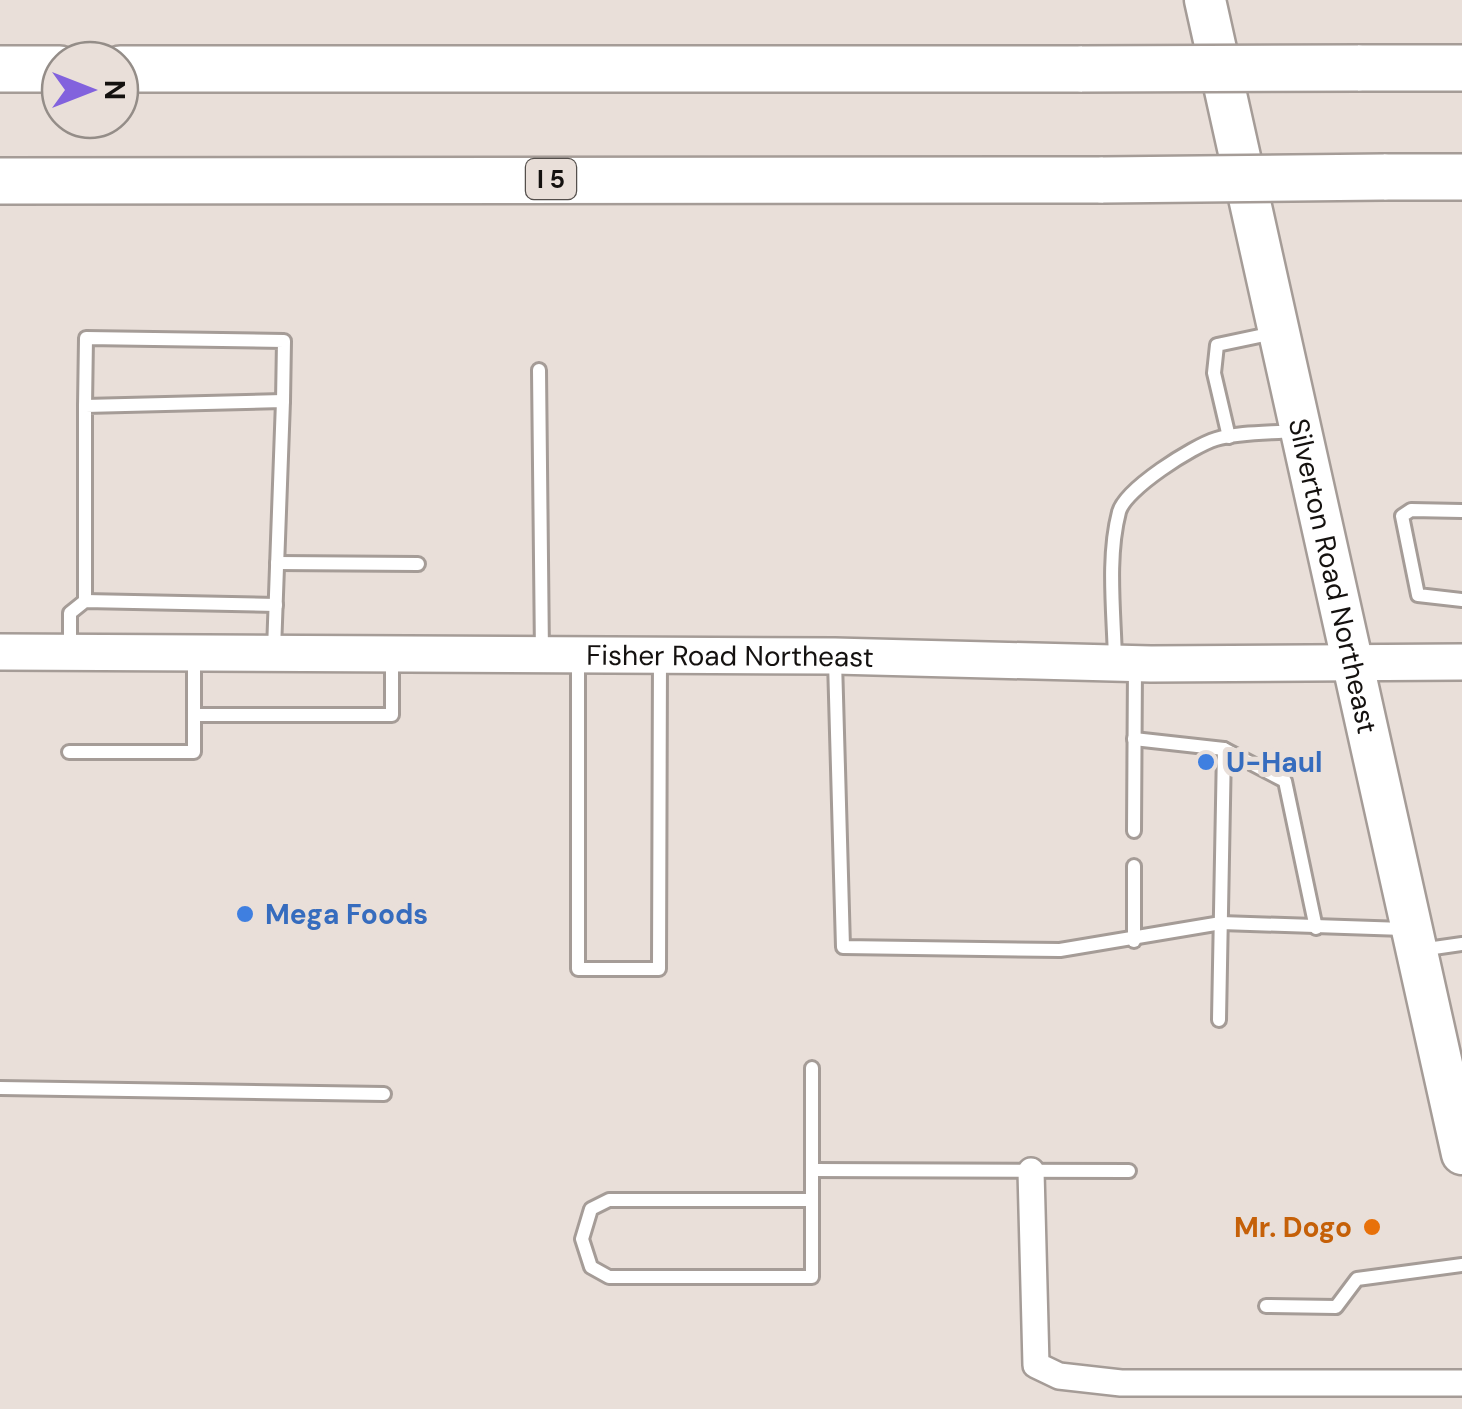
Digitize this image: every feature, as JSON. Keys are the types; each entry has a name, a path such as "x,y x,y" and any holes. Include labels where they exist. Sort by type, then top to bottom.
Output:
{"highway":[{"path":"140,69 1462,68"},
{"path":"0,69 40,69"},
{"name":"I 5","path":"0,181 1462,177"}],"main road":[{"name":"Silverton Road Northeast","path":"1205,0 1462,1154"}],"street":[{"name":"Fisher Road Northeast","path":"0,652 835,656 1125,664 1462,662"},
{"path":"1031,1171 1036,1364 1059,1376 1121,1383 1462,1383"}],"lane":[{"path":"1229,437 1214,373 1217,345 1278,332"},
{"path":"85,601 86,338 284,341 274,656"},
{"path":"538,370 542,656"},
{"path":"85,406 282,401"},
{"path":"1134,831 1134,739 1113,597 1119,511 1126,497 1191,450 1229,437 1301,430"},
{"path":"1462,512 1411,510 1402,516 1418,595 1462,600"},
{"path":"278,563 418,564"},
{"path":"70,651 70,613 85,601 276,605"},
{"path":"69,752 194,752 194,655"},
{"path":"194,715 392,715 392,656"},
{"path":"578,656 578,968 660,968 660,656"},
{"path":"835,656 843,947 1060,950 1134,941 1221,923 1316,928 1462,944"},
{"path":"1134,739 1224,749 1285,781 1316,928"},
{"path":"1219,1020 1224,749"},
{"path":"1134,866 1134,941"},
{"path":"812,1068 812,1170 812,1200 812,1278 610,1278 590,1267 582,1239 590,1209 609,1200 812,1200"},
{"path":"0,1088 69,1093 384,1094"},
{"path":"812,1170 1129,1172"},
{"path":"1266,1306 1336,1307 1356,1279 1462,1265"}],"place":[{"name":"U-Haul","path":"1206,762"},
{"name":"Mega Foods","path":"245,914"},
{"name":"Mr. Dogo","path":"1372,1227"}]}
